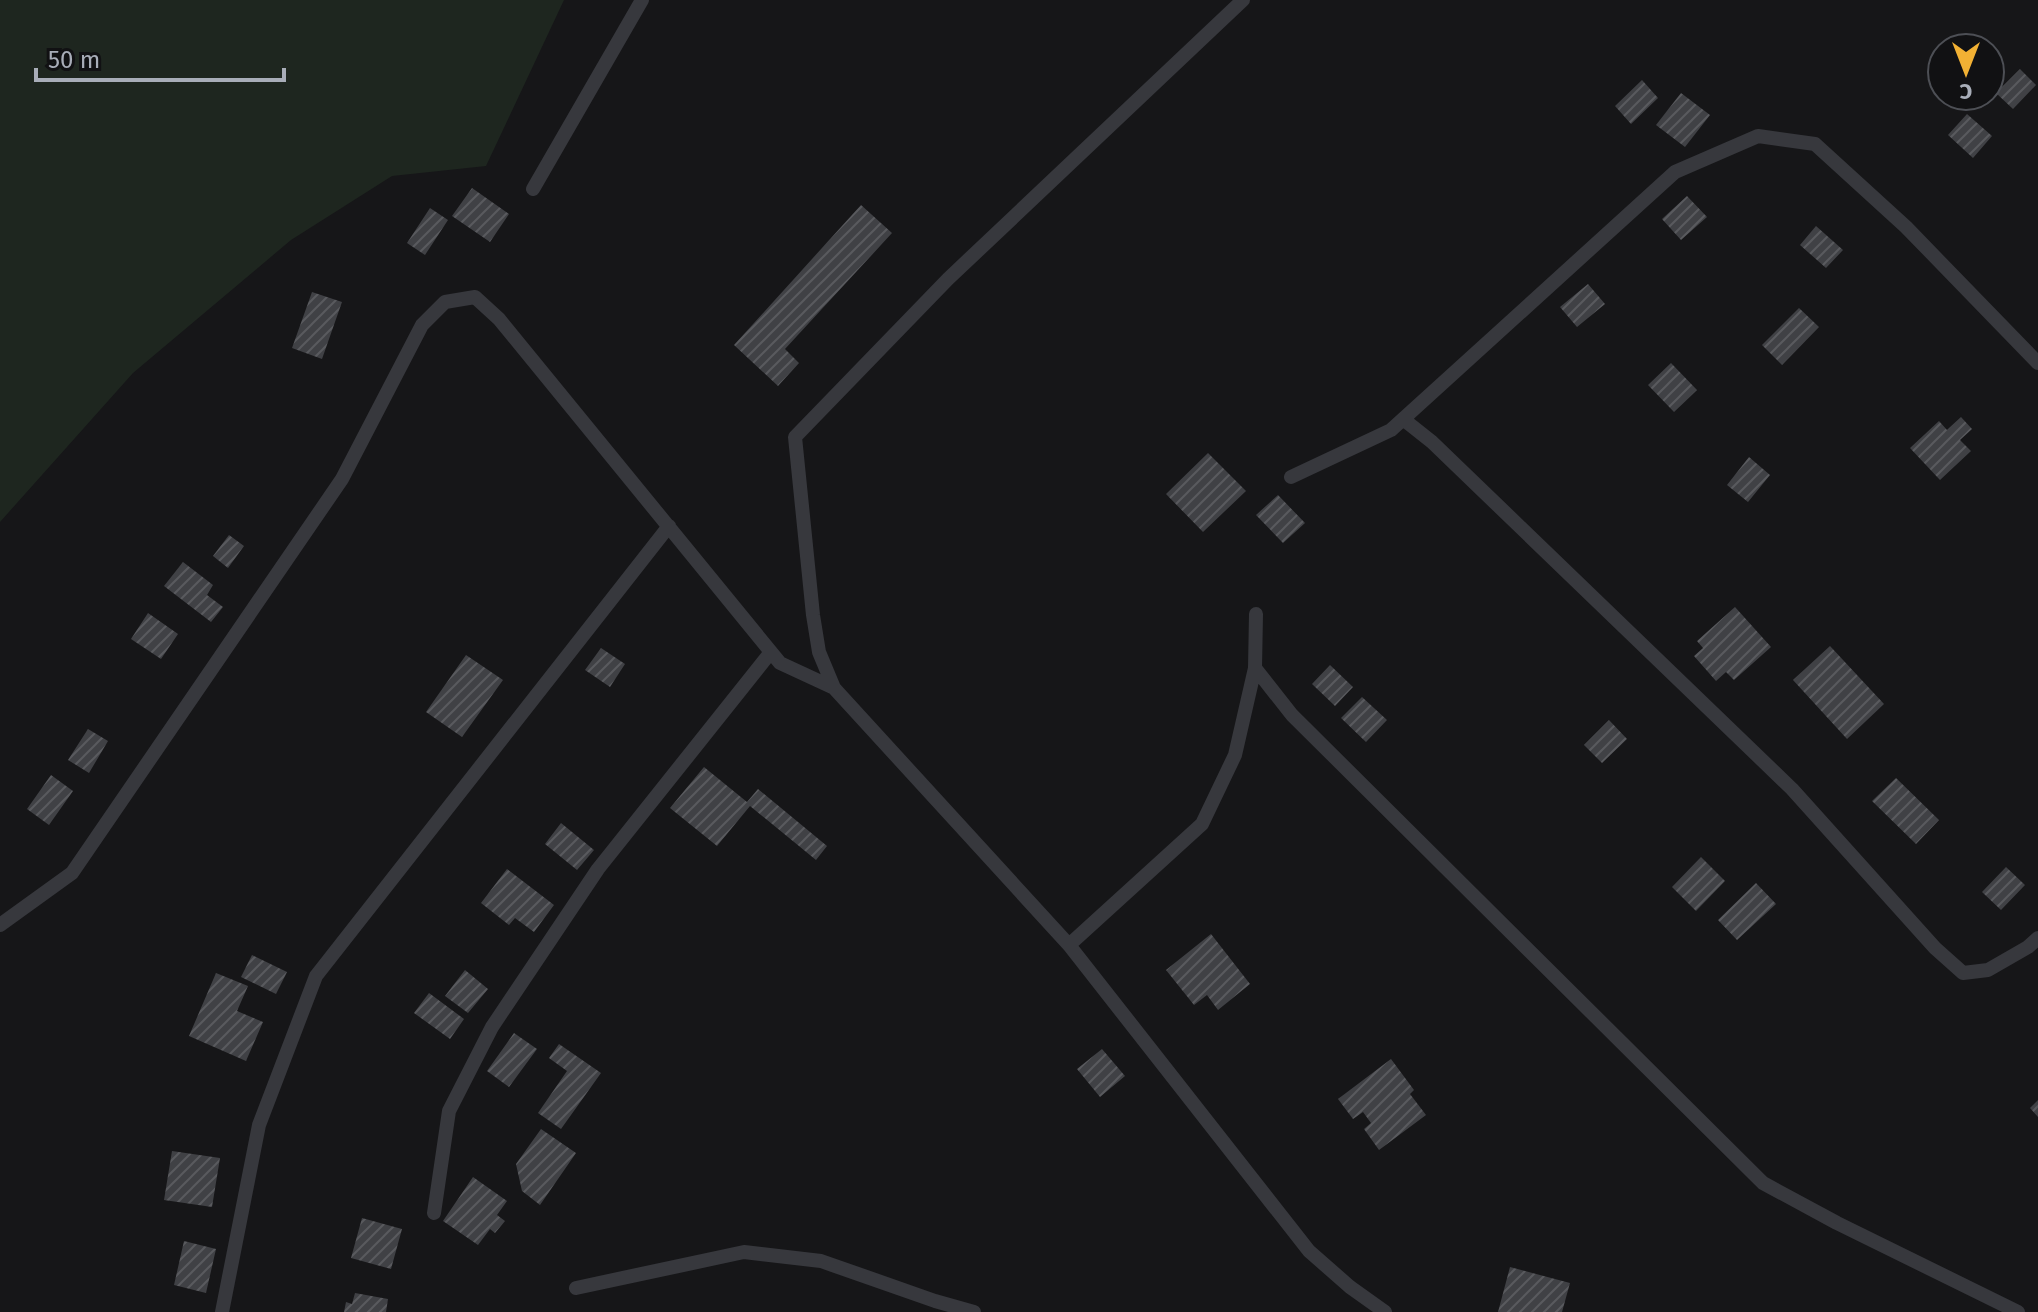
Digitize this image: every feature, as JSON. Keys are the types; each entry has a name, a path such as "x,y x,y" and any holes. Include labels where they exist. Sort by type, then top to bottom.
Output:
{"lane":[{"path":"533,189 642,0"},
{"path":"1243,0 948,279 795,437 813,615 819,652 834,688 1069,945 1309,1251 1350,1287 1385,1312"},
{"path":"1291,477 1391,430 1675,172 1758,136 1815,144 1906,227 2038,363"},
{"path":"0,925 72,873 342,479 422,325 445,302 475,297 499,319 780,663 834,688"},
{"path":"1403,419 1432,442 1792,789 1935,948 1963,973 1988,970 2038,938"},
{"path":"222,1312 259,1125 316,976 669,526"},
{"path":"1069,945 1202,824 1235,755 1255,668 1256,614"},
{"path":"434,1213 449,1111 492,1027 598,869 771,652"},
{"path":"1255,668 1292,715 1763,1183 2018,1312"},
{"path":"576,1288 744,1252 821,1261 974,1312"}],"shaded area":[{"path":"0,0 564,0 486,166 392,176 291,240 133,373 0,522"}],"building":[{"path":"2020,69 2036,85 2013,109 2006,102 2006,83"},
{"path":"1642,80 1658,98 1631,124 1615,106"},
{"path":"1681,93 1710,115 1685,147 1656,125"},
{"path":"1967,114 1992,136 1973,158 1948,135"},
{"path":"472,188 509,214 490,242 452,216"},
{"path":"1687,196 1707,217 1681,240 1662,219"},
{"path":"861,205 892,233 785,349 799,363 778,386 734,345"},
{"path":"430,208 448,220 425,255 407,243"},
{"path":"1816,226 1843,250 1826,268 1800,245"},
{"path":"1588,284 1605,304 1577,327 1560,307"},
{"path":"312,292 342,302 322,359 292,348"},
{"path":"1799,308 1819,327 1782,365 1762,345"},
{"path":"1671,363 1697,390 1674,412 1648,385"},
{"path":"1961,417 1972,429 1960,440 1971,451 1940,480 1910,448 1939,421 1947,430"},
{"path":"1208,453 1246,491 1203,532 1166,494"},
{"path":"1749,457 1770,475 1748,502 1727,485"},
{"path":"1278,495 1305,523 1283,543 1256,515"},
{"path":"229,535 244,546 228,568 213,556"},
{"path":"183,562 213,585 207,595 223,607 211,622 164,586"},
{"path":"1735,607 1771,647 1734,680 1726,672 1716,681 1694,656 1703,648 1697,641"},
{"path":"148,613 178,634 161,659 131,639"},
{"path":"1830,646 1884,704 1847,739 1793,680"},
{"path":"601,648 625,664 610,687 585,670"},
{"path":"466,655 503,680 462,737 426,712"},
{"path":"1330,665 1353,687 1335,706 1312,684"},
{"path":"1362,697 1387,720 1366,742 1341,718"},
{"path":"1609,720 1627,739 1602,763 1584,745"},
{"path":"88,729 108,741 89,773 68,760"},
{"path":"704,767 747,802 758,789 827,846 816,860 750,806 717,846 670,808"},
{"path":"51,775 73,791 49,825 27,809"},
{"path":"1896,778 1939,820 1916,844 1872,801"},
{"path":"561,823 594,850 577,870 545,844"},
{"path":"1701,857 1725,881 1696,911 1672,887"},
{"path":"2006,867 2025,885 2001,910 1982,892"},
{"path":"507,869 554,905 534,932 515,918 509,925 481,903"},
{"path":"1756,883 1776,904 1737,940 1718,920"},
{"path":"1211,934 1250,984 1218,1010 1207,995 1194,1005 1166,970"},
{"path":"252,955 287,972 276,994 241,977"},
{"path":"465,970 488,989 468,1013 445,996"},
{"path":"216,973 248,986 237,1011 263,1022 246,1061 189,1036"},
{"path":"429,993 464,1019 450,1039 414,1013"},
{"path":"514,1033 537,1049 509,1087 487,1071"},
{"path":"559,1044 601,1073 561,1129 538,1113 567,1071 549,1058"},
{"path":"1102,1049 1125,1076 1100,1097 1077,1069"},
{"path":"1391,1059 1414,1090 1410,1094 1426,1115 1379,1150 1364,1129 1371,1123 1363,1112 1353,1119 1338,1099"},
{"path":"2038,1100 2038,1117 2030,1108"},
{"path":"541,1129 576,1153 540,1205 522,1191 516,1164"},
{"path":"172,1151 220,1158 212,1207 164,1200"},
{"path":"473,1177 507,1201 497,1215 505,1221 495,1233 490,1229 478,1245 443,1221"},
{"path":"362,1218 402,1229 391,1269 351,1258"},
{"path":"184,1241 216,1249 206,1293 174,1285"},
{"path":"1510,1267 1570,1283 1562,1312 1498,1312"},
{"path":"355,1293 388,1299 386,1312 344,1312 346,1302 352,1304"}]}
